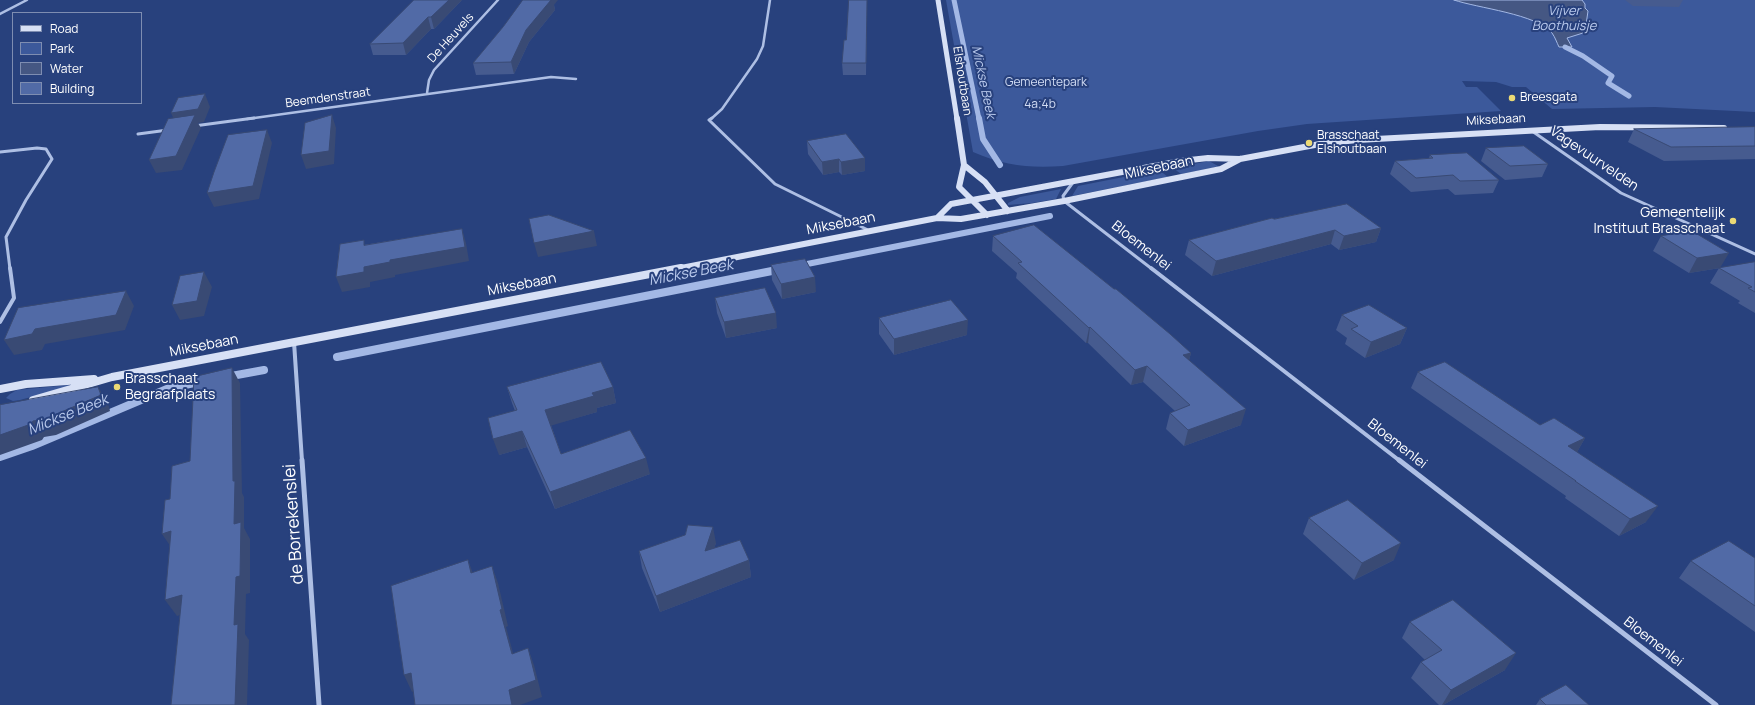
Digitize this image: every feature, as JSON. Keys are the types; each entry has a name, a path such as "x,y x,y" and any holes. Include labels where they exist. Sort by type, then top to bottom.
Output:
{"main road":[{"name":"Elshoutbaan","path":"938,0 964,165 959,187 986,215"},
{"name":"Miksebaan","path":"937,218 951,204 1174,162 1208,158 1240,159 1320,144 1357,140 1530,130 1640,126 1731,128"},
{"name":"Miksebaan","path":"1208,158 1223,162 1224,164 1221,169"},
{"name":"Miksebaan","path":"27,402 112,377 871,232 937,218 961,218 986,215 1064,201 1221,169 1240,159"},
{"path":"964,165 985,182 1008,211"},
{"name":"Miksebaan","path":"0,390 26,384 112,377"}],"street":[{"path":"0,14 27,0"},
{"name":"De Heuvels","path":"427,93 429,80 434,70 498,0"},
{"path":"770,0 763,46 722,109 708,120 776,184 871,232"},
{"name":"Beemdenstraat","path":"191,126 551,77 576,79"},
{"path":"138,134 175,129"},
{"name":"Vagevuurvelden","path":"1530,130 1621,193 1755,254"},
{"path":"0,152 37,148 46,149 52,159 26,200 6,237 14,298 0,322"},
{"path":"1064,201 1063,196 1074,181"},
{"name":"Bloemenlei","path":"1064,201 1716,705"},
{"name":"de Borrekenslei","path":"294,342 319,705"}],"green space":[{"name":"4a;4b","path":"946,0 1755,0 1755,112 1655,107 1552,109 1526,87 1512,87 1496,82 1462,81 1466,87 1477,87 1501,111 1307,124 1258,131 1063,166 1039,167 1017,165 985,157 973,152"},
{"path":"1209,161 1218,166 1181,174 1173,168"},
{"path":"1159,170 1168,177 1072,196 1078,186"},
{"path":"1061,189 1056,199 1008,205 1008,203 1020,197"},
{"path":"69,385 67,387 20,400 13,401 6,398 17,390"}],"water":[{"name":"Vijver Boothuisje","path":"1454,0 1582,0 1588,11 1583,33 1567,38 1572,47 1559,47 1552,33 1544,26 1534,21 1506,12"}],"building":[{"path":"414,0 449,0 431,17 428,17 403,43 370,44"},
{"path":"523,0 551,0 526,30 511,62 473,63 503,27"},
{"path":"849,0 867,0 866,63 842,63 844,40 846,40"},
{"path":"205,94 198,109 171,113 178,98"},
{"path":"195,115 176,156 149,160 168,119"},
{"path":"332,115 329,151 301,155 305,123"},
{"path":"1755,127 1755,146 1671,147 1634,129"},
{"path":"267,130 253,186 207,193 228,135"},
{"path":"846,134 865,158 841,162 839,159 822,162 807,141"},
{"path":"1524,146 1548,164 1510,166 1486,148"},
{"path":"1467,153 1499,180 1460,181 1453,175 1416,178 1395,161 1433,158 1430,155"},
{"path":"1347,204 1381,228 1344,236 1335,230 1216,261 1189,240 1272,218 1274,219"},
{"path":"549,215 594,231 534,243 529,219"},
{"path":"1034,225 1114,289 1116,289 1170,334 1191,353 1183,355 1246,409 1188,430 1170,413 1190,405 1147,366 1135,370 1090,327 1089,328 1018,263 1022,262 993,236"},
{"path":"462,229 465,247 390,260 390,262 364,267 364,272 336,277 340,244 364,240 364,245"},
{"path":"1692,231 1729,253 1697,258 1661,236"},
{"path":"805,259 815,277 781,284 771,265"},
{"path":"1755,262 1755,292 1748,288 1752,287 1719,268"},
{"path":"204,272 197,301 172,305 180,276"},
{"path":"765,288 776,313 724,322 715,298"},
{"path":"126,291 116,315 35,329 32,334 4,340 18,308"},
{"path":"951,300 968,320 894,339 879,318"},
{"path":"1369,305 1407,328 1371,342 1351,329 1358,326 1342,315"},
{"path":"601,362 613,387 592,393 594,396 545,410 561,454 630,430 646,458 550,492 522,431 493,439 488,418 517,410 507,387"},
{"path":"1445,362 1540,425 1554,418 1585,438 1568,446 1658,506 1630,519 1418,372"},
{"path":"232,368 233,481 235,481 234,524 241,522 240,576 236,577 234,625 238,624 235,705 171,705 182,595 165,600 171,531 162,534 165,500 170,499 172,466 190,461 194,377"},
{"path":"98,387 101,395 45,419 33,421 31,424 0,435 0,405"},
{"path":"1348,500 1401,543 1362,563 1309,518"},
{"path":"688,525 713,527 705,551 740,540 749,560 656,596 639,551 685,535"},
{"path":"1729,541 1755,558 1755,606 1691,561"},
{"path":"468,560 471,573 492,566 502,609 500,610 512,654 528,648 536,680 509,690 512,705 415,705 411,673 404,675 391,586"},
{"path":"1453,600 1516,653 1451,690 1421,662 1442,650 1410,622"},
{"path":"1566,685 1589,705 1546,705 1540,699"}],"waterway":[{"name":"Mickse Beek","path":"954,0 979,119"},
{"path":"1565,47 1583,56 1612,76 1608,83 1629,96"},
{"name":"Mickse Beek","path":"979,118 983,139 1000,165"},
{"name":"Mickse Beek","path":"797,266 1050,216"},
{"name":"Mickse Beek","path":"337,357 782,269"},
{"name":"Mickse Beek","path":"226,377 264,370"},
{"name":"Mickse Beek","path":"0,457 32,446 167,389 203,381"}],"place":[{"name":"Breesgata","path":"1512,98"},
{"name":"Brasschaat Elshoutbaan","path":"1309,143"},
{"name":"Gemeentelijk Instituut Brasschaat","path":"1733,221"},
{"name":"Brasschaat Begraafplaats","path":"117,387"}],"park label":[{"name":"Gemeentepark","path":"1046,83"}]}
